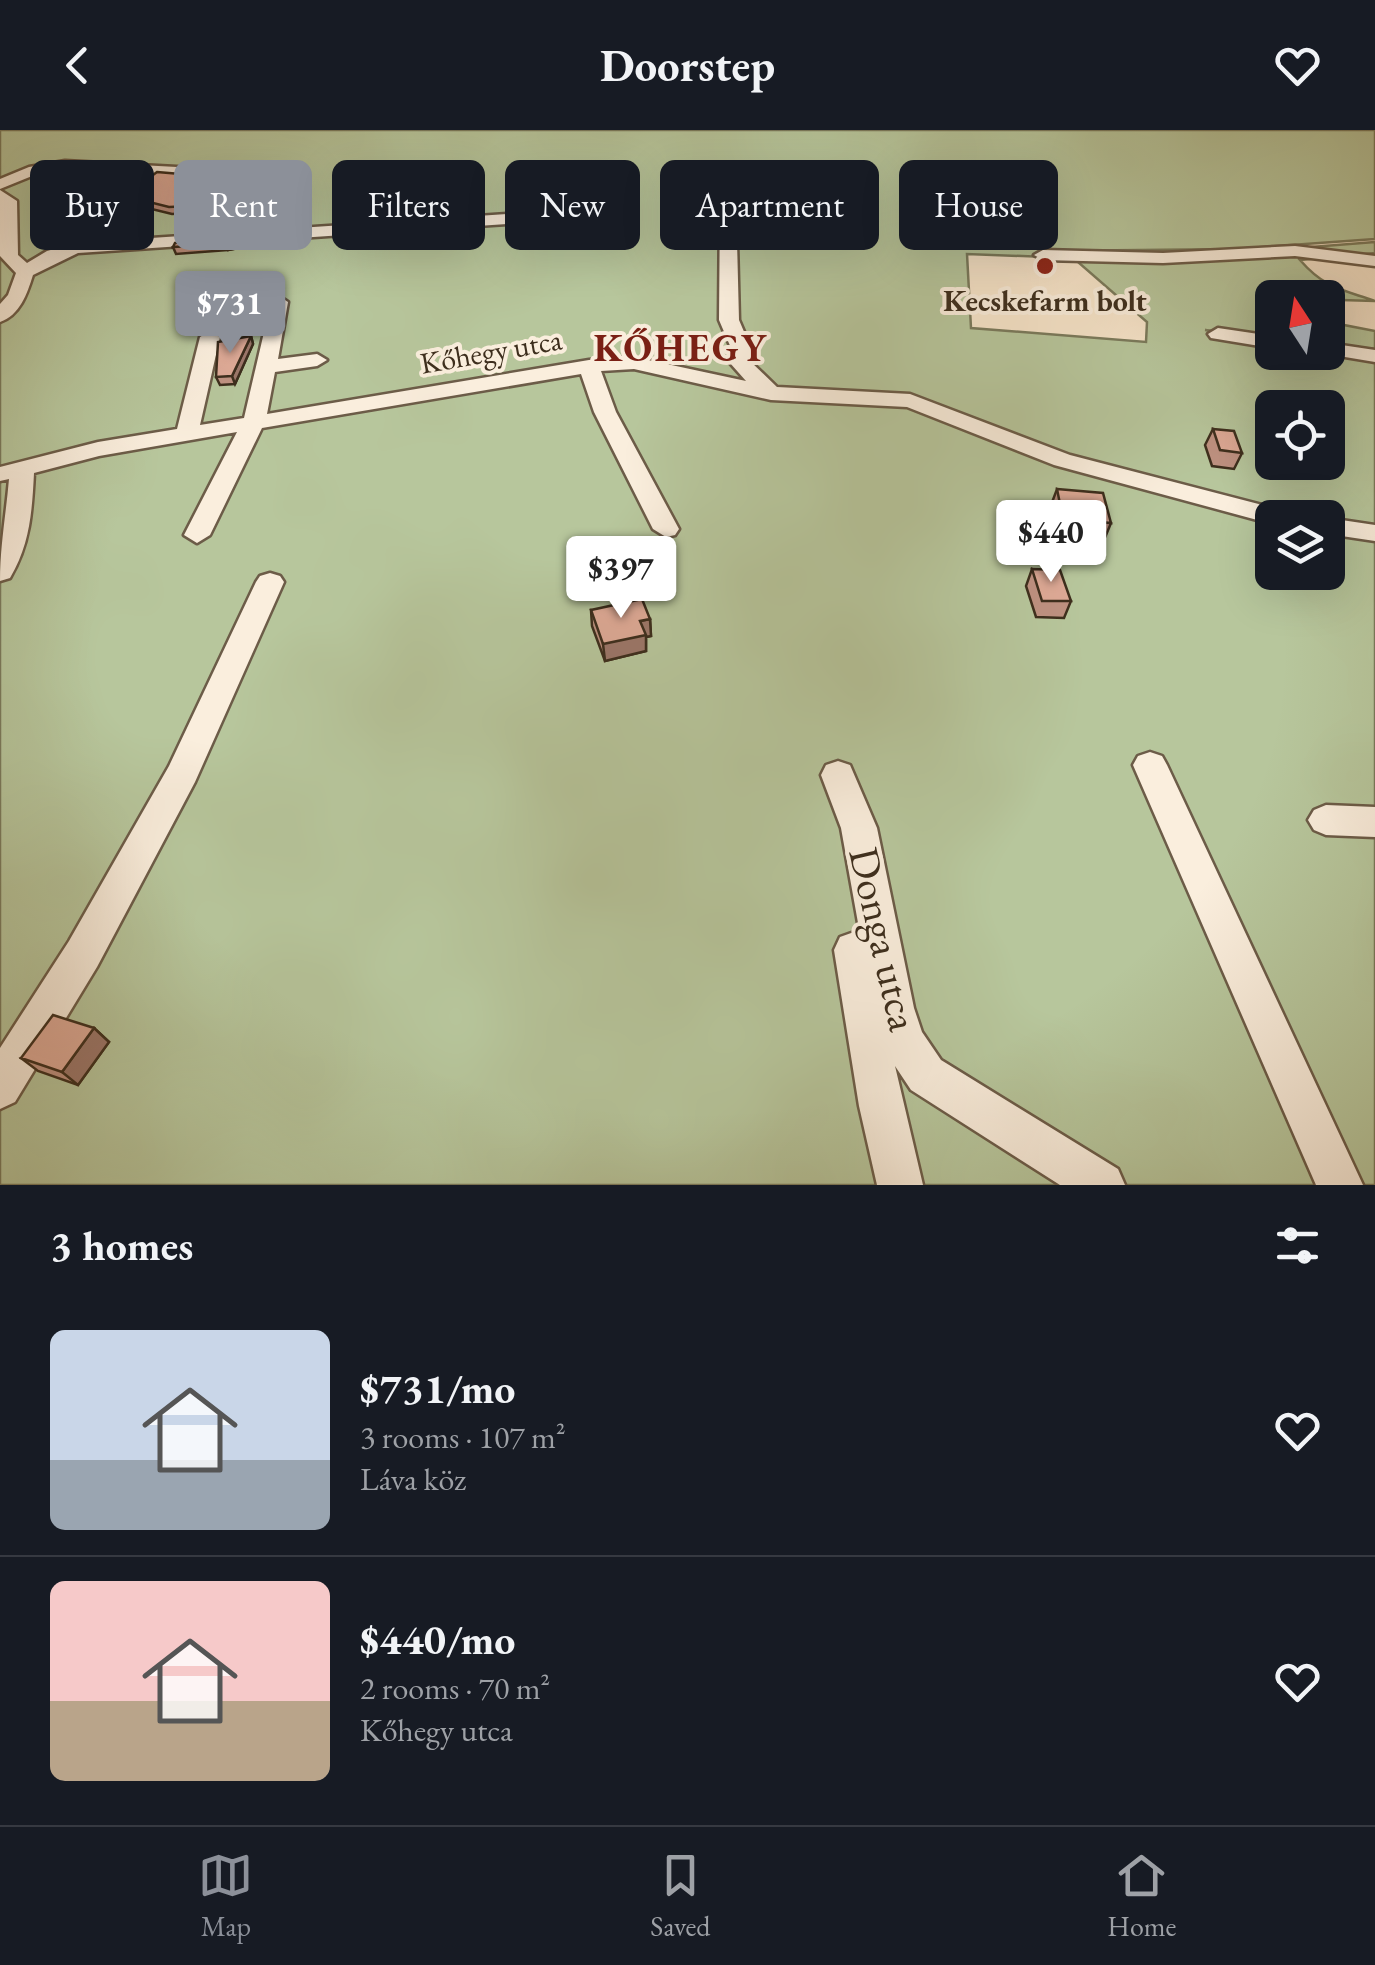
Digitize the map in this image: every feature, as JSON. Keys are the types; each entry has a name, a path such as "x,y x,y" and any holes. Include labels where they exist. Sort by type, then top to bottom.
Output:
{"street":[{"path":"0,184 26,172 65,165 174,171"},
{"path":"0,194 9,201 11,214 7,227 9,256 25,272"},
{"path":"0,316 17,297 25,272 63,251 505,219"},
{"path":"729,250 730,320 740,348 740,362 772,394"},
{"path":"1043,255 1163,258 1295,251 1375,261"},
{"path":"197,534 254,422 279,302"},
{"path":"1218,334 1255,339"},
{"path":"187,433 210,337"},
{"path":"1345,352 1375,356"},
{"path":"264,367 317,360"},
{"name":"Kőhegy utca","path":"7,466 589,366 634,362 772,394 910,401 1062,460 1255,511"},
{"path":"589,366 604,412 666,529"},
{"path":"0,572 18,531 7,466"},
{"path":"1345,529 1375,533"},
{"path":"0,1087 83,954 183,772 270,582"},
{"path":"1150,766 1340,1185"},
{"name":"Donga utca","path":"838,776 860,828 880,1009 926,1075 1102,1185"},
{"path":"1326,820 1375,822"},
{"path":"854,950 880,1009 881,1106 900,1185"}],"green space":[{"path":"0,130 1375,130 1375,239 1235,249 1045,251 1046,257 967,254 971,328 1146,342 1147,322 1071,256 1246,252 1375,242 1375,253 1300,260 1323,280 1255,280 1255,335 1205,330 1255,338 1255,370 1345,370 1345,350 1375,354 1375,1185 0,1185"},
{"path":"1345,291 1375,301 1345,300"},
{"path":"1345,325 1375,331 1375,349 1345,346"}],"building":[{"path":"174,173 174,207 154,203 154,174"},
{"path":"251,336 232,376 216,377 218,342"},
{"path":"1213,429 1234,431 1242,453 1220,450"},
{"path":"1057,489 1103,493 1111,523 1078,520 1075,510 1061,509"},
{"path":"1032,569 1060,570 1071,601 1042,601"},
{"path":"642,599 650,619 640,621 646,635 603,644 591,610"},
{"path":"53,1015 94,1028 62,1072 21,1058"}],"place":[{"name":"Kecskefarm bolt","path":"1045,266"}],"district":[{"name":"KŐHEGY","path":"681,347"}]}
